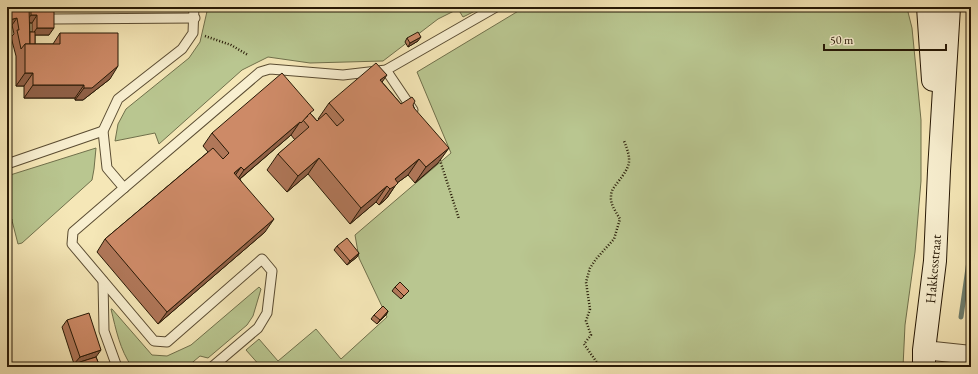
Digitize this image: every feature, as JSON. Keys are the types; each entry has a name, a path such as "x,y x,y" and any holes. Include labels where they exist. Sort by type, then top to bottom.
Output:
{"street":[{"name":"Hakkesstraat","path":"928,7 939,171"},
{"name":"Hakkesstraat","path":"924,358 935,261 949,7"},
{"path":"924,358 971,355"}],"lane":[{"path":"124,188 107,168 104,131 118,99 182,49 193,32 195,18 194,7"},
{"path":"212,367 258,328 267,313 272,271 262,259 168,342 154,341 72,244 73,232 260,72 270,69 343,75 386,70 496,7"},
{"path":"54,19 195,18"},
{"path":"386,70 419,119"},
{"path":"7,164 104,131"},
{"path":"103,281 104,330 117,367"}],"path":[{"path":"193,32 231,45 248,55"},
{"path":"600,367 584,344 591,335 586,321 590,309 586,282 590,268 614,239 620,219 612,202 611,196 613,189 626,171 630,160 624,141"},
{"path":"437,151 459,219"}],"green space":[{"path":"208,7 483,7 463,17 458,9 438,19 383,61 310,63 268,57 242,70 159,144 155,133 115,141 118,124 126,109 189,58 200,42"},
{"path":"525,7 903,7 908,12 912,28 921,120 921,181 915,252 905,325 903,367 261,367 246,350 259,339 278,361 316,329 341,359 387,317 359,258 355,235 451,153 417,72"},
{"path":"96,148 92,180 22,243 18,244 7,201 7,176"},
{"path":"259,287 261,289 253,316 247,325 208,358 200,356 187,367 132,367 124,354 111,309 152,355 167,356 191,345"}],"building":[{"path":"7,7 29,7 30,44 25,44 21,49 17,30 19,30 17,18 9,20"},
{"path":"31,7 54,8 54,28 37,28 37,15 31,15"},
{"path":"30,32 35,32 35,44 30,44"},
{"path":"418,32 421,37 410,43 407,38"},
{"path":"60,33 118,33 118,66 92,88 84,88 84,85 33,85 33,73 25,73 25,44 60,44"},
{"path":"376,63 387,75 380,80 401,104 412,97 415,101 413,105 414,108 449,148 426,167 419,159 395,179 398,183 395,186 390,189 387,186 361,208 319,158 298,176 278,154 309,127 303,120 310,113 317,121 326,113 337,126 344,120 329,103"},
{"path":"282,73 314,110 301,123 300,122 244,170 241,167 234,173 274,219 167,312 105,239 213,148 223,159 229,153 212,133"},
{"path":"7,211 12,220 7,222"},
{"path":"347,238 359,253 350,261 337,246"},
{"path":"400,282 409,291 404,296 395,287"},
{"path":"383,306 388,311 380,320 374,315"},
{"path":"89,313 101,350 80,357 67,320"},
{"path":"96,357 100,367 82,367 80,362"}],"waterway":[{"path":"961,317 971,247"}]}
